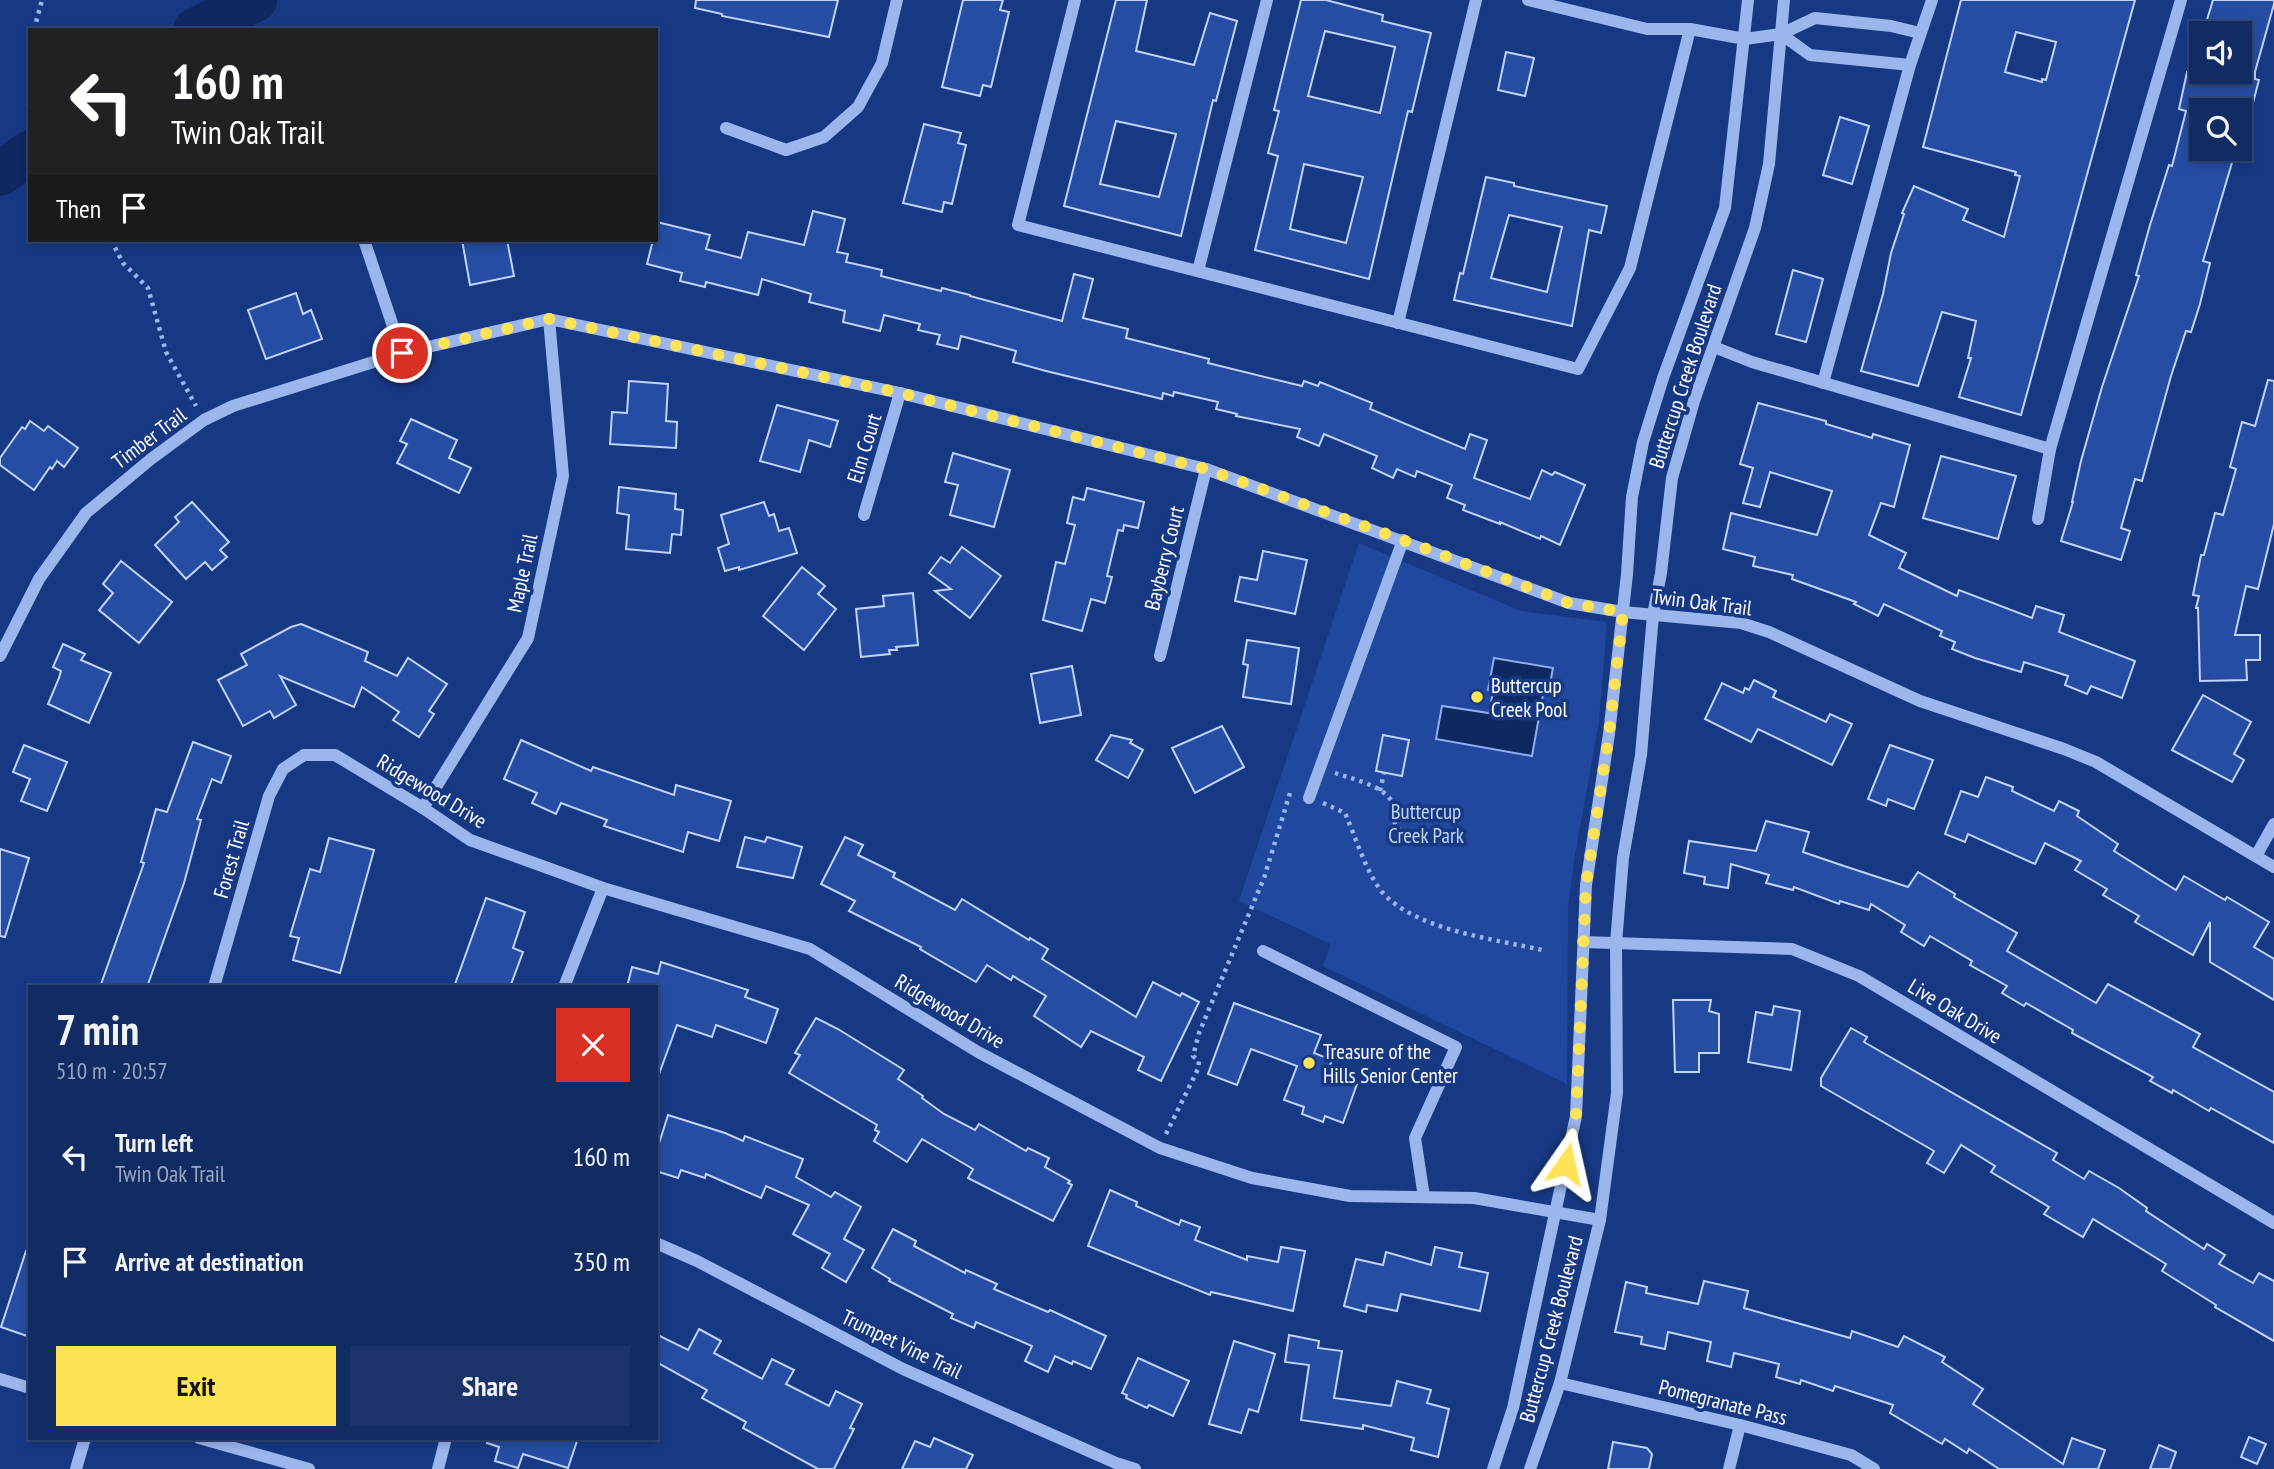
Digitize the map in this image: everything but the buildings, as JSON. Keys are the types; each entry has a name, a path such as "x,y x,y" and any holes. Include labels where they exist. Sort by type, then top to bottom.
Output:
{"street":[{"path":"726,128 786,150 824,137 858,107 882,63 897,0"},
{"path":"1075,0 1018,225 1578,369 1629,268 1689,29"},
{"path":"1198,271 1267,0"},
{"path":"1398,323 1476,0"},
{"path":"1528,0 1647,29 1689,29 1745,39 1781,34 1815,18 1891,26 1920,33"},
{"name":"Buttercup Creek Boulevard","path":"1493,1469 1513,1408 1576,1115 1586,885 1609,734 1623,612 1632,498 1643,442 1662,378 1724,208 1748,0"},
{"name":"Buttercup Creek Boulevard","path":"1530,1469 1560,1383 1600,1220 1617,1093 1616,943 1623,858 1641,755 1653,615 1661,573 1672,478 1694,401 1755,228 1769,164 1784,0"},
{"path":"1823,383 1910,65 1932,0"},
{"path":"2038,519 2050,449 2180,0"},
{"path":"1781,34 1811,55 1910,65"},
{"path":"365,242 402,353"},
{"name":"Twin Oak Trail","path":"402,353 549,319 900,393 1206,469 1569,603 1623,612 1741,623 1769,632 1920,701 2096,762 2274,867"},
{"name":"Maple Trail","path":"423,808 528,638 563,476 549,319"},
{"path":"1714,348 1752,362 2050,449"},
{"name":"Timber Trail","path":"0,656 39,579 86,513 151,459 204,421 233,406 402,353"},
{"name":"Elm Court","path":"864,515 900,393"},
{"name":"Bayberry Court","path":"1160,656 1206,469"},
{"path":"1309,798 1403,540"},
{"name":"Ridgewood Drive","path":"304,755 335,755 470,839 603,888 810,949 978,1052 1160,1148 1252,1178 1350,1196 1474,1198 1600,1220"},
{"name":"Forest Trail","path":"215,985 269,796 283,769 304,755"},
{"path":"2256,856 2274,824"},
{"path":"565,985 603,888"},
{"name":"Live Oak Drive","path":"1583,942 1792,949 1832,964 1859,976 2274,1223"},
{"path":"1263,951 1456,1047 1415,1138 1424,1197"},
{"name":"Trumpet Vine Trail","path":"658,1244 697,1261 902,1369 1104,1458 1135,1469"},
{"path":"0,1379 28,1387"},
{"name":"Pomegranate Pass","path":"1560,1383 1740,1424 1851,1455 1874,1469"},
{"path":"1729,1469 1740,1424"},
{"path":"76,1469 84,1440"},
{"path":"206,1440 309,1469"},
{"path":"438,1469 445,1440"}],"path":[{"path":"35,28 42,0"},
{"path":"112,242 123,263 148,288 166,352 197,406"},
{"path":"1380,791 1384,773"},
{"path":"1353,780 1380,791 1391,800 1394,823 1398,829 1417,835"},
{"path":"1160,1148 1198,1069 1199,1061 1193,1056 1199,1034 1264,878 1290,792"},
{"path":"1343,810 1381,890 1395,904 1424,922 1542,950"}],"green space":[{"name":"Buttercup Creek Park","path":"1359,543 1521,611 1607,622 1599,722 1568,905 1567,1084 1323,966 1331,944 1239,901"}],"shaded area":[{"path":"1494,658 1553,668 1550,684 1545,683 1532,756 1436,739 1442,706 1489,713 1493,692 1488,690"}],"waterway":[{"path":"199,28 255,0"},
{"path":"0,174 28,153"}],"place":[{"name":"Buttercup Creek Pool","path":"1477,697"},
{"name":"Treasure of the Hills Senior Center","path":"1309,1063"}],"route":[{"path":"402,353 549,319 900,393 1206,469 1569,603 1623,612 1609,734 1586,885 1576,1115 1566,1164"}]}
